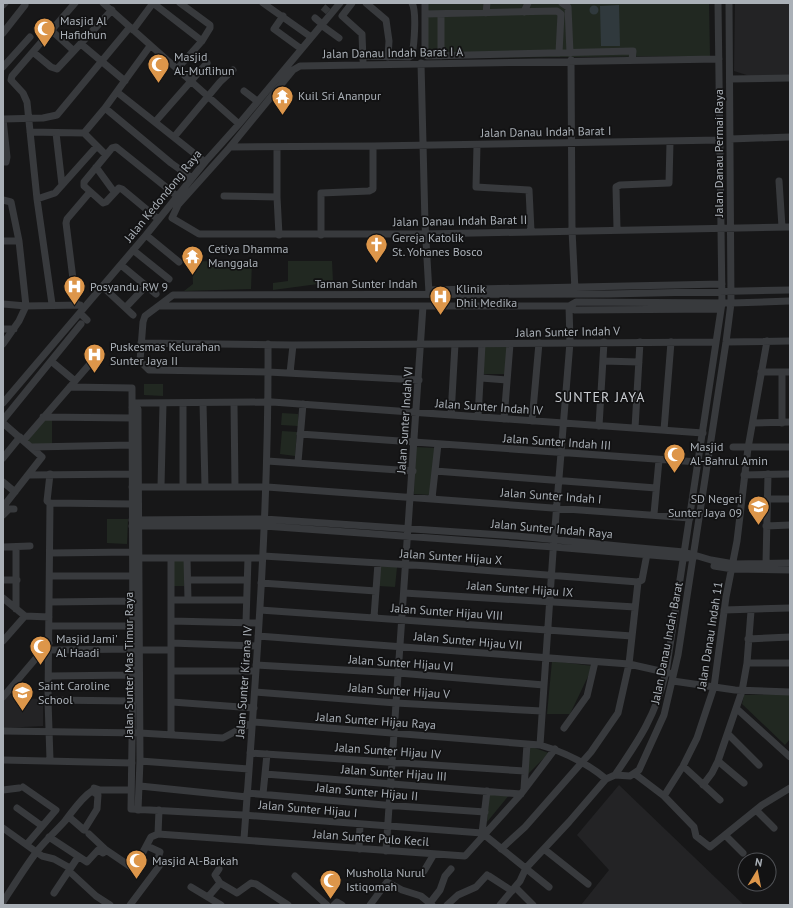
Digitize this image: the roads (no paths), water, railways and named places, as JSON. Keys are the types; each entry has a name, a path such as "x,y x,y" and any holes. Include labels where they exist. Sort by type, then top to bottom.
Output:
{"street":[{"path":"52,304 37,199 25,97 11,80 75,3"},
{"path":"104,3 131,29 239,124"},
{"path":"3,162 6,162 7,158 3,118 28,119 57,116 152,3 202,41"},
{"path":"177,68 202,41 210,26 180,3"},
{"path":"263,3 311,37"},
{"path":"352,3 342,16 362,34 363,65"},
{"path":"366,3 386,20 389,41 388,58"},
{"path":"363,56 388,58 409,57 412,55 414,18 414,7 412,3"},
{"path":"425,3 425,54 427,56 481,59 559,53 633,51 632,60"},
{"path":"486,13 487,3"},
{"path":"524,12 528,3"},
{"path":"562,3 568,7 570,14 570,53"},
{"name":"Jalan Danau Permai Raya","path":"718,3 720,140 731,303"},
{"name":"Jalan Danau Permai Raya","path":"722,290 730,139 729,3"},
{"name":"Jalan Kedondong Raya","path":"3,403 80,314 146,235 204,162 239,124 300,48 322,25 338,4"},
{"path":"4,30 25,5"},
{"path":"33,52 51,67 57,69 112,10"},
{"path":"425,14 559,12 559,53"},
{"path":"441,14 441,56"},
{"path":"281,15 274,29 300,48"},
{"path":"315,18 339,38"},
{"path":"52,31 74,51"},
{"path":"3,67 30,37"},
{"path":"81,44 125,81"},
{"path":"84,133 105,108 150,46"},
{"name":"Jalan Danau Indah Barat I A","path":"199,234 172,220 172,215 178,205 230,147 295,68 300,66 421,63 481,59 719,59"},
{"path":"571,60 572,230 575,290"},
{"path":"155,122 207,63"},
{"path":"421,63 429,292"},
{"path":"174,137 206,100 207,96 233,70"},
{"path":"730,79 790,78"},
{"path":"244,91 257,101"},
{"path":"117,92 204,162"},
{"path":"105,108 171,163 192,178"},
{"path":"30,132 84,133 106,155"},
{"path":"56,133 62,185"},
{"path":"730,139 790,137"},
{"name":"Jalan Danau Indah Barat I","path":"230,147 476,145 720,140"},
{"path":"617,229 616,187 620,185 669,183 670,142"},
{"path":"476,145 476,187 529,190 531,231"},
{"path":"37,199 50,196 62,185 97,146"},
{"path":"321,235 321,193 373,190 373,146"},
{"path":"158,219 122,189 118,190 105,203 101,202 84,186 84,182 112,148 116,147 177,196"},
{"path":"278,147 276,197 278,235"},
{"path":"96,167 112,189"},
{"path":"779,181 782,227"},
{"path":"76,303 66,223 67,219 90,192"},
{"path":"224,196 276,197"},
{"path":"3,344 14,329 25,308 19,240 11,202 4,200"},
{"name":"Jalan Danau Indah Barat II","path":"199,234 426,234 617,229 790,227"},
{"path":"146,235 179,262"},
{"path":"3,241 19,240"},
{"path":"133,250 168,279"},
{"path":"121,265 156,294"},
{"path":"126,307 146,286"},
{"path":"102,287 126,307 133,315"},
{"name":"Taman Sunter Indah","path":"161,306 170,296 180,295 575,290 722,290 731,293 790,290"},
{"name":"Jalan Danau Indah Barat","path":"615,775 648,724 660,694 666,672 722,305 722,290"},
{"path":"418,380 268,372 146,369 140,361 143,320 161,306 569,306 576,302 647,306 722,305 731,303 790,301"},
{"path":"3,304 25,308 52,304 76,303 86,306"},
{"name":"Jalan Danau Indah Barat","path":"635,774 639,770 659,730 674,678 731,303"},
{"name":"Jalan Sunter Indah VI","path":"386,851 415,443 423,306"},
{"path":"540,745 570,342 569,306"},
{"path":"3,420 84,322 80,314"},
{"path":"3,329 14,329"},
{"path":"726,342 790,341"},
{"path":"599,426 604,342"},
{"path":"635,428 640,342"},
{"path":"664,430 671,342"},
{"name":"Jalan Sunter Indah V","path":"141,343 293,345 716,342"},
{"name":"Jalan Danau Indah 11","path":"664,796 683,766 702,726 714,687 724,610 733,566 748,448 767,342"},
{"path":"532,421 539,343"},
{"path":"264,523 267,487 268,344"},
{"path":"451,415 455,344"},
{"path":"478,417 482,344"},
{"path":"504,419 510,344"},
{"path":"290,374 293,345"},
{"path":"3,458 43,417 95,358"},
{"path":"51,361 72,384 132,388 132,445 136,487 136,523"},
{"path":"603,361 638,362"},
{"path":"761,372 790,372"},
{"path":"782,372 786,396 782,423"},
{"path":"480,378 507,380"},
{"name":"Jalan Sunter Indah IV","path":"132,405 267,402 703,433"},
{"path":"183,403 183,486"},
{"path":"203,403 205,487"},
{"path":"234,403 234,487"},
{"path":"161,486 163,404"},
{"path":"298,462 303,404"},
{"path":"132,405 138,409 135,474"},
{"path":"43,417 132,418"},
{"path":"753,423 790,422"},
{"path":"3,423 32,447 42,458 3,506"},
{"name":"Jalan Sunter Indah III","path":"300,434 698,462"},
{"path":"432,498 438,444"},
{"path":"3,445 10,450"},
{"path":"32,447 132,445"},
{"path":"733,447 790,447"},
{"path":"654,514 659,460"},
{"path":"267,461 413,471"},
{"path":"435,472 656,488"},
{"path":"29,474 135,474"},
{"path":"50,474 47,501 50,503 48,700 50,760"},
{"path":"766,563 768,474"},
{"path":"744,475 790,474"},
{"path":"3,482 14,492"},
{"path":"136,487 132,504 136,523"},
{"name":"Jalan Sunter Indah I","path":"136,487 267,487 654,514 690,518"},
{"path":"767,499 790,499"},
{"path":"50,503 132,504"},
{"path":"3,515 9,509 14,509"},
{"name":"Jalan Sunter Indah Raya","path":"136,523 264,523 408,532 517,536 554,544 648,554 684,555"},
{"name":"Jalan Sunter Mas Timur Raya","path":"135,809 140,786 140,761 133,701 133,675 136,649 133,626 132,552 136,523"},
{"name":"Jalan Sunter Mas Timur Raya","path":"135,809 131,790 132,763 136,733 136,649 140,558 136,523"},
{"name":"Jalan Sunter Kirana IV","path":"244,839 250,753 255,723 254,708 264,523"},
{"path":"766,526 790,525"},
{"name":"Jalan Sunter Indah Raya","path":"554,544 684,555 733,566"},
{"path":"3,547 30,546"},
{"path":"16,547 16,609"},
{"path":"50,553 132,552"},
{"path":"501,849 525,827 582,762 618,713 629,664 638,582 642,580 648,554"},
{"name":"Jalan Sunter Hijau X","path":"140,558 263,557 378,562 638,582"},
{"path":"171,558 171,734"},
{"path":"187,558 188,600"},
{"path":"246,622 248,558"},
{"path":"374,617 378,562"},
{"path":"733,566 766,563 790,563"},
{"path":"733,566 790,570"},
{"path":"50,576 132,576"},
{"path":"3,580 16,580"},
{"path":"188,580 247,580"},
{"path":"261,583 376,591"},
{"name":"Jalan Sunter Hijau IX","path":"404,593 635,608"},
{"path":"3,598 25,616 49,617"},
{"path":"171,600 246,600"},
{"path":"49,602 132,601"},
{"path":"724,610 790,608"},
{"name":"Jalan Sunter Hijau VIII","path":"260,610 632,636"},
{"path":"703,785 712,773 718,761 742,691 747,663 751,610"},
{"path":"3,641 25,616"},
{"path":"171,621 259,623"},
{"path":"49,626 133,626"},
{"name":"Jalan Sunter Hijau VII","path":"258,636 400,646 546,659 629,664 666,672 674,678 714,687 742,691 790,692"},
{"path":"748,639 790,637"},
{"path":"3,697 49,647 136,649 171,646 257,646"},
{"path":"564,728 587,696 595,662"},
{"path":"747,663 790,663"},
{"name":"Jalan Sunter Hijau VI","path":"172,671 256,668 398,673 544,685"},
{"path":"49,676 133,675"},
{"name":"Jalan Sunter Hijau V","path":"255,692 396,703 542,711"},
{"path":"48,700 133,701"},
{"path":"172,702 254,708"},
{"path":"737,709 790,757"},
{"path":"3,731 171,734 223,738 255,723"},
{"name":"Jalan Sunter Hijau Raya","path":"255,723 540,745 555,749 582,762 606,779"},
{"path":"728,734 759,765"},
{"path":"522,792 527,744"},
{"name":"Jalan Sunter Pulo Kecil","path":"158,834 465,856 522,792 555,749"},
{"name":"Jalan Sunter Hijau IV","path":"250,753 525,771"},
{"path":"263,794 267,754"},
{"path":"3,760 132,763"},
{"path":"140,761 249,769"},
{"path":"718,761 744,783"},
{"path":"683,766 720,800"},
{"name":"Jalan Sunter Hijau III","path":"265,774 390,785 522,792"},
{"path":"500,905 513,889 526,868 606,779 615,775 627,776 635,774 664,796 696,830 696,836 708,847 765,802 780,795 790,788"},
{"name":"Jalan Sunter Hijau II","path":"140,786 247,795 263,794 389,806 485,812"},
{"path":"3,790 21,787 56,810 27,844"},
{"path":"3,904 37,852 88,794 95,790 131,790"},
{"path":"69,817 82,830 84,830 98,806 98,795 95,790"},
{"path":"487,791 484,835 549,887"},
{"path":"17,808 42,826"},
{"name":"Jalan Sunter Hijau I","path":"135,809 245,815 484,835"},
{"path":"89,834 106,850 134,869 151,837 158,834 159,810"},
{"path":"756,810 774,828"},
{"path":"359,849 360,824"},
{"path":"3,828 43,857 57,861 69,870 96,896 110,905"},
{"path":"724,835 742,852"},
{"path":"49,837 87,862 98,850 104,853 106,850"},
{"path":"130,905 160,865 157,860 160,852 147,846"},
{"path":"544,848 588,884"},
{"path":"424,871 434,854"},
{"path":"54,893 78,857"},
{"path":"219,869 215,875 220,883 235,893 240,892 250,882 256,884 288,905"},
{"path":"370,905 387,882 402,890 421,896 431,904 440,890 445,876 452,869"},
{"path":"295,876 327,905"},
{"path":"450,904 458,895 476,887 488,876 513,889 533,905"},
{"path":"208,897 220,883"},
{"path":"191,887 221,905"},
{"path":"334,905 337,902 342,905"}],"tunnel":[{"path":"323,7 331,14"}],"place":[{"name":"Masjid Al Hafidhun","path":"45,48"},
{"name":"Masjid Al-Muflihun","path":"158,84"},
{"name":"Kuil Sri Ananpur","path":"283,116"},
{"name":"Gereja Katolik St. Yohanes Bosco","path":"377,264"},
{"name":"Cetiya Dhamma Manggala","path":"192,276"},
{"name":"Posyandu RW 9","path":"75,306"},
{"name":"Klinik Dhil Medika","path":"441,316"},
{"name":"Puskesmas Kelurahan Sunter Jaya II","path":"95,374"},
{"name":"Masjid Al-Bahrul Amin","path":"674,474"},
{"name":"SD Negeri Sunter Jaya 09","path":"758,526"},
{"name":"Masjid Jami' Al Haadi","path":"41,666"},
{"name":"Saint Caroline School","path":"23,712"},
{"name":"Masjid Al-Barkah","path":"137,880"},
{"name":"Musholla Nurul Istiqomah","path":"331,900"}],"district":[{"name":"SUNTER JAYA","path":"600,397"}]}
